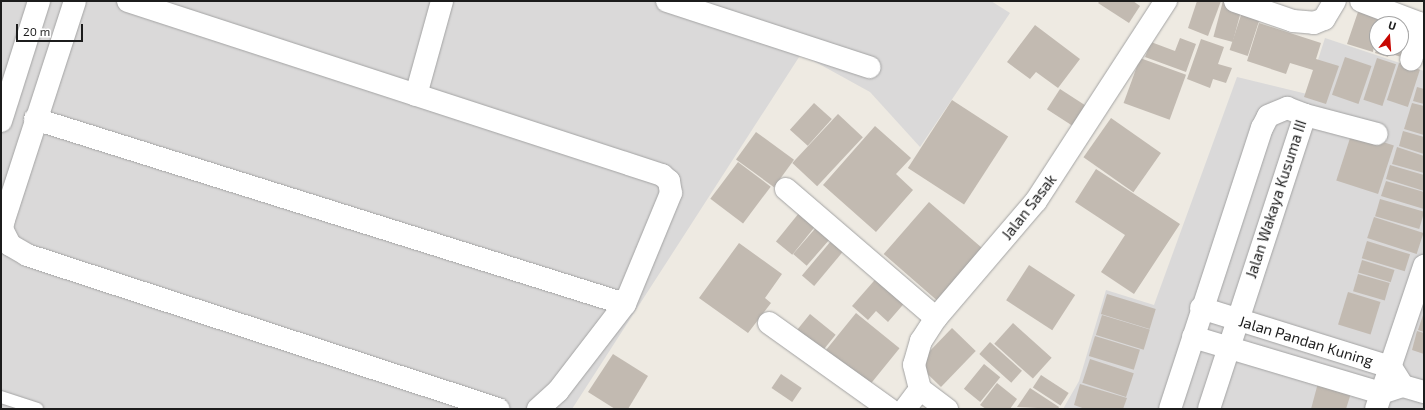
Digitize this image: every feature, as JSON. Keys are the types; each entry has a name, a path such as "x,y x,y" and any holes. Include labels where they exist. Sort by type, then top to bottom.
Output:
{"street":[{"path":"1,121 39,1"},
{"path":"74,1 35,119 2,229 10,245 27,255 499,409"},
{"path":"128,1 662,175 669,181 671,193 625,304 558,391 538,409"},
{"path":"416,95 442,1"},
{"path":"667,1 869,67"},
{"name":"Jalan Sasak","path":"925,392 914,365 921,341 936,318 1036,201 1166,1"},
{"path":"1235,1 1293,21 1314,23 1324,19 1335,1"},
{"path":"1361,1 1419,23 1420,29 1411,59"},
{"name":"Jalan Wakaya Kusuma III","path":"1170,409 1201,308 1268,116 1287,108 1306,115 1227,347 1209,409"},
{"path":"1306,115 1377,134"},
{"path":"35,119 625,304"},
{"path":"786,189 936,318"},
{"path":"1378,401 1424,266"},
{"name":"Jalan Pandan Kuning","path":"1201,308 1390,367 1403,386"},
{"path":"769,323 889,409"},
{"name":"Jalan Pandan Kuning","path":"1193,337 1227,347 1378,401"},
{"path":"1378,401 1403,386 1424,392"},
{"path":"905,409 925,392 947,409"}],"lane":[{"path":"1,397 37,409"}],"shaded area":[{"path":"1,1 991,1 1010,13 920,147 870,92 801,54 572,409 1,409"},
{"path":"1325,38 1369,53 1369,56 1379,56 1424,71 1424,409 1063,409 1079,381 1106,290 1154,305 1237,77 1307,94"}],"building":[{"path":"1100,1 1133,1 1140,6 1129,23 1098,3"},
{"path":"1197,1 1221,1 1208,36 1188,28"},
{"path":"1223,1 1242,6 1233,42 1213,37"},
{"path":"1360,6 1385,15 1369,16 1369,51 1347,44"},
{"path":"1242,12 1260,18 1248,56 1230,50"},
{"path":"1259,23 1321,43 1316,59 1339,66 1326,104 1304,97 1313,70 1290,63 1286,74 1247,61"},
{"path":"1035,25 1080,59 1058,88 1036,72 1030,79 1007,62"},
{"path":"1409,28 1415,29 1409,46"},
{"path":"1180,38 1196,44 1186,72 1145,57 1151,42 1175,51"},
{"path":"1201,39 1224,47 1218,64 1232,68 1226,83 1213,79 1210,88 1187,79"},
{"path":"1345,57 1371,66 1358,104 1332,95"},
{"path":"1140,58 1186,75 1170,120 1124,103"},
{"path":"1377,58 1396,64 1382,106 1363,100"},
{"path":"1399,63 1420,70 1408,107 1387,100"},
{"path":"1417,87 1424,89 1424,104 1413,101"},
{"path":"1060,89 1089,108 1076,128 1047,109"},
{"path":"952,100 1008,136 964,204 908,168"},
{"path":"814,103 832,119 808,146 790,130"},
{"path":"1412,103 1424,106 1424,135 1404,129"},
{"path":"838,114 863,137 817,186 792,163"},
{"path":"1111,118 1161,153 1133,192 1083,157"},
{"path":"875,126 911,158 896,174 913,190 876,232 823,185"},
{"path":"1403,131 1424,137 1424,154 1399,146"},
{"path":"756,132 794,160 774,187 736,160"},
{"path":"1352,132 1394,146 1378,194 1336,181"},
{"path":"1397,147 1424,156 1424,173 1392,164"},
{"path":"738,162 771,187 743,223 710,199"},
{"path":"1390,165 1424,175 1424,191 1386,179"},
{"path":"1096,169 1180,224 1134,294 1101,272 1125,235 1075,202"},
{"path":"1386,181 1424,192 1424,209 1381,196"},
{"path":"1380,199 1424,212 1419,229 1375,216"},
{"path":"929,202 986,252 941,304 884,254"},
{"path":"803,208 819,221 792,255 776,241"},
{"path":"1374,217 1423,233 1417,254 1367,238"},
{"path":"820,223 834,235 807,266 793,254"},
{"path":"836,235 848,245 814,286 802,276"},
{"path":"1367,241 1410,254 1405,271 1362,258"},
{"path":"739,243 782,274 765,298 771,303 748,333 699,298"},
{"path":"1362,260 1395,270 1391,282 1358,272"},
{"path":"1029,265 1075,295 1052,330 1006,300"},
{"path":"880,274 908,299 888,322 876,311 868,320 852,306"},
{"path":"1358,274 1390,283 1385,300 1353,291"},
{"path":"1348,292 1381,302 1371,334 1338,325"},
{"path":"1107,294 1156,309 1150,329 1101,314"},
{"path":"856,313 900,348 869,386 826,350"},
{"path":"810,314 836,335 823,350 797,330"},
{"path":"1102,315 1150,330 1144,350 1096,335"},
{"path":"1424,315 1424,332 1418,330"},
{"path":"1013,323 1052,358 1033,379 994,344"},
{"path":"952,328 976,351 941,387 917,364"},
{"path":"1417,331 1424,333 1424,354 1412,350"},
{"path":"1095,336 1140,350 1134,370 1089,356"},
{"path":"990,342 1022,371 1011,383 979,354"},
{"path":"613,354 648,376 628,409 615,409 588,392"},
{"path":"1090,359 1134,373 1126,397 1082,383"},
{"path":"984,364 1000,377 980,402 964,389"},
{"path":"781,374 802,388 792,402 771,388"},
{"path":"1041,375 1069,393 1061,406 1033,388"},
{"path":"997,383 1017,399 1010,409 986,409 980,405"},
{"path":"1318,383 1351,393 1346,409 1311,409"},
{"path":"1080,384 1127,398 1123,409 1085,409 1074,405"},
{"path":"1030,388 1059,407 1058,409 1017,407"}]}
